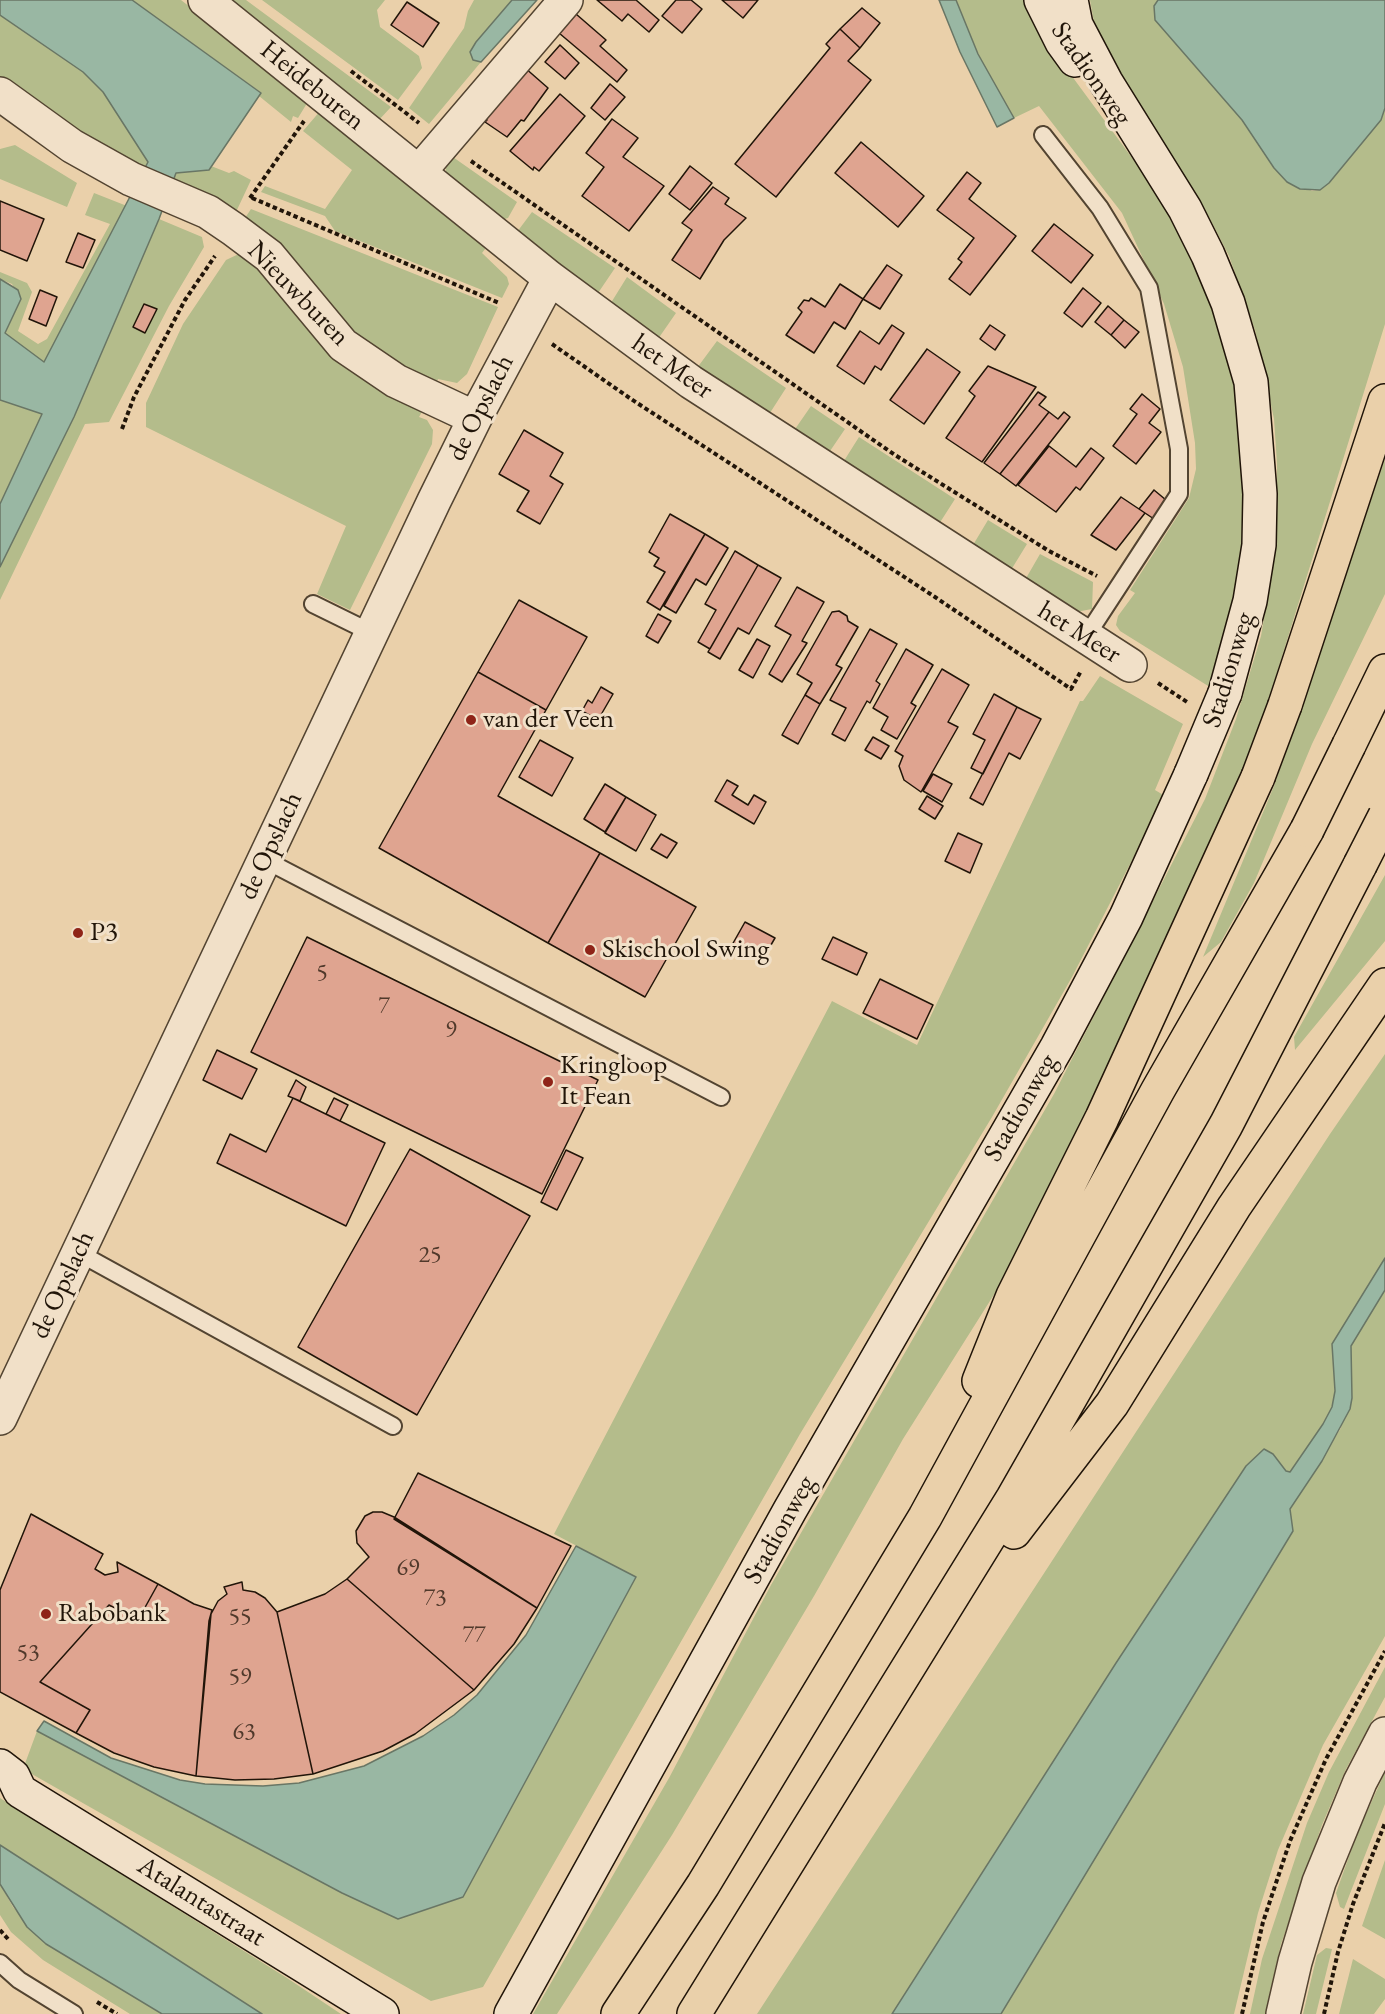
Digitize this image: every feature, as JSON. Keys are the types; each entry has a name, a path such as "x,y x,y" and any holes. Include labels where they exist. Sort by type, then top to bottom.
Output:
{"highway":[{"path":"925,1517 1013,1296 1102,1118 1250,797 1285,705 1385,400"},
{"path":"618,2014 703,1885 925,1517 1158,1090 1307,830 1385,671"},
{"path":"694,2014 1013,1498 1226,1125 1385,816"},
{"path":"908,1669 1112,1404 1234,1207 1385,985"}],"street":[{"name":"Heideburen","path":"205,0 419,172"},
{"path":"419,172 566,0"},
{"name":"Stadionweg","path":"1041,0 1062,42 1098,93 1143,146"},
{"name":"Stadionweg","path":"511,2014 790,1510 1057,1047 1126,917 1225,693 1250,601 1259,545 1260,494 1251,381 1228,303 1208,255 1185,209 1143,146 1076,25 1071,0"},
{"name":"Nieuwburen","path":"0,94 72,146 131,179 208,212 268,256 343,345 396,381 474,418"},
{"name":"het Meer","path":"419,172 550,278 691,382 1130,665"},
{"name":"de Opslach","path":"2,1411 474,418 550,278"},
{"path":"1284,2014 1295,1962 1319,1882 1360,1782 1385,1734"},
{"name":"Atalantastraat","path":"6,1783 382,2014"}],"lane":[{"path":"1043,135 1100,208 1149,288 1179,449 1179,494 1119,588 1091,641"},
{"path":"313,604 372,633"},
{"path":"265,860 721,1097"},
{"path":"79,1253 393,1426"},
{"path":"0,1963 20,1980 74,2014"}],"path":[{"path":"346,67 444,142 896,455 1049,551 1119,588"},
{"path":"250,198 497,302 524,324 631,399 935,597 1071,689 1091,641"},
{"path":"1324,2014 1338,1952 1353,1904 1385,1823"}],"green space":[{"path":"132,0 181,0 309,100 298,118 293,116 291,122 259,96 260,92"},
{"path":"223,0 246,0 391,107 378,121"},
{"path":"262,0 385,0 377,10 380,27 419,56 422,68 398,100"},
{"path":"474,0 512,0 476,42 473,60 481,62 429,124 409,108 464,28 468,11"},
{"path":"956,0 1028,0 1053,48 1166,204 1184,238 1217,316 1237,395 1243,435 1244,531 1237,595 1213,689 1120,631 1116,625 1118,616 1135,593 1130,590 1189,498 1196,469 1195,443 1183,367 1164,304 1122,213 1039,106 1014,118 978,54"},
{"path":"1090,0 1158,0 1154,6 1155,20 1242,120 1274,168 1312,191 1320,190 1329,183 1381,120 1385,108 1385,324 1258,734 1183,909 1017,1258 903,1439 814,1596 672,1835 557,2014 533,2014 669,1778 771,1585 1054,1094 1205,799 1236,719 1261,636 1277,542 1277,464 1274,419 1255,330 1229,256 1209,217 1098,44"},
{"path":"0,15 83,72 103,92 148,162 145,167 103,147 0,78"},
{"path":"321,110 489,244 482,253 507,277 509,284 502,298 335,231 325,216 261,192 265,186 325,209 352,170 303,131"},
{"path":"15,145 77,183 67,207 0,179 0,149"},
{"path":"450,155 517,202 508,218 501,220 446,176 446,162"},
{"path":"211,166 229,173 234,171 251,180 236,212 174,180 176,173 208,170"},
{"path":"94,193 127,206 44,363 5,333 21,299 12,284 0,279 0,272 27,283 32,292 18,331 38,344 47,339 110,224 85,215"},
{"path":"251,209 498,307 467,374 457,383 438,379 434,388 369,350 245,218"},
{"path":"532,212 615,268 596,296 517,232"},
{"path":"159,219 202,237 204,247 169,306 109,422 85,424 0,600 0,567 74,417"},
{"path":"243,252 424,408 419,417 427,420 433,430 432,444 350,610 317,594 346,526 146,427 146,403 183,324 226,260"},
{"path":"627,277 676,313 658,339 609,306"},
{"path":"717,341 786,388 768,416 697,368"},
{"path":"0,400 42,414 0,504"},
{"path":"811,406 845,429 828,454 793,432"},
{"path":"859,437 955,499 939,524 842,464"},
{"path":"1385,459 1385,594 1312,744 1254,883 1221,942 1203,957 1274,786"},
{"path":"988,520 1027,544 1011,570 973,545"},
{"path":"1040,554 1093,582 1092,609 1076,612 1025,580"},
{"path":"1100,676 1183,724 1155,790 1165,796 1072,977 992,1117 800,1434 483,1987 431,2001 23,1769 37,1731 342,1893 398,1919 636,1577 554,1534 832,1001 917,1045 1080,701 1083,701"},
{"path":"1385,875 1385,941 1295,1050 1294,1037"},
{"path":"1385,1054 1385,1258 1332,1344 1335,1391 1332,1407 1323,1424 1290,1472 1286,1471 1273,1454 1246,1466 1116,1663 892,2014 757,2014 1330,1134"},
{"path":"1385,1290 1385,1636 1323,1745 1278,1850 1258,1913 1234,2014 1001,2014 1293,1531 1290,1509 1341,1428 1351,1345"},
{"path":"1385,1667 1385,1697 1346,1769 1322,1825 1281,1944 1265,2014 1250,2014 1262,1959 1307,1823 1329,1772"},
{"path":"1385,1772 1385,1804 1344,1909 1340,1907 1336,1893 1357,1834"},
{"path":"0,1798 341,2014 262,2014 0,1845"},
{"path":"1385,1860 1385,1939 1362,1926"},
{"path":"0,1884 13,1907 46,1944 162,2014 130,2014 43,1960 11,1932 0,1915"},
{"path":"1326,1948 1332,1949 1316,2014 1303,2014 1317,1955"},
{"path":"1353,1959 1385,1979 1385,1999 1374,2014 1339,2014"}],"shaded area":[{"path":"0,0 132,0 261,93 209,170 176,173 159,219 74,417 0,567 0,504 42,414 0,400 0,279 18,290 21,299 5,333 44,362 148,162 103,92 83,72 0,15"},
{"path":"512,0 537,0 481,62 473,60 470,52 476,42"},
{"path":"939,0 956,0 978,54 1014,118 997,127 960,52"},
{"path":"1158,0 1385,0 1385,108 1381,120 1329,183 1320,190 1300,189 1287,182 1274,168 1242,120 1155,20 1154,6"},
{"path":"1385,1258 1385,1290 1351,1346 1352,1398 1350,1409 1322,1461 1290,1509 1293,1531 1001,2014 892,2014 1116,1663 1246,1466 1264,1449 1273,1454 1286,1471 1290,1472 1323,1424 1332,1407 1335,1391 1332,1344"},
{"path":"576,1546 636,1577 463,1897 398,1919 342,1893 37,1731 44,1721 111,1758 180,1780 205,1784 263,1786 299,1783 364,1766 423,1736 454,1715 477,1695 526,1635"},
{"path":"0,1845 262,2014 162,2014 46,1944 27,1927 0,1884"}],"building":[{"path":"597,0 636,0 659,20 649,32 628,14 622,21"},
{"path":"676,0 691,0 702,9 682,33 662,16"},
{"path":"722,0 758,0 743,18"},
{"path":"407,2 439,23 423,47 391,25"},
{"path":"862,8 880,23 860,48 840,29"},
{"path":"576,14 606,40 600,46 627,70 617,82 559,33"},
{"path":"840,29 860,48 848,61 871,80 776,197 735,164 830,48 826,44"},
{"path":"560,45 579,63 565,79 545,62"},
{"path":"524,67 548,88 524,121 521,120 507,137 485,122 487,120 484,117"},
{"path":"610,84 625,97 605,120 591,108"},
{"path":"560,94 585,116 539,171 534,167 533,170 510,151"},
{"path":"612,119 638,138 623,157 664,186 629,231 582,196 604,167 586,153"},
{"path":"861,142 924,196 898,227 835,173"},
{"path":"690,166 712,183 690,210 669,194"},
{"path":"967,172 981,183 969,199 1016,236 970,295 949,279 962,262 958,259 974,238 937,210"},
{"path":"713,187 729,198 725,204 746,218 724,240 700,279 672,260 692,230 682,223"},
{"path":"0,201 44,219 27,261 0,250"},
{"path":"1054,224 1093,255 1071,283 1032,251"},
{"path":"78,233 95,240 83,268 66,262"},
{"path":"887,265 902,275 880,309 863,299"},
{"path":"840,284 863,299 845,329 834,322 814,353 786,335 802,312 798,308 804,300 809,301 811,298 825,307"},
{"path":"1083,288 1101,303 1082,327 1064,313"},
{"path":"40,290 57,297 46,326 29,319"},
{"path":"144,304 157,309 145,333 133,327"},
{"path":"1108,306 1124,320 1111,335 1095,322"},
{"path":"1124,320 1139,332 1125,348 1111,335"},
{"path":"892,325 904,333 881,370 875,366 864,384 837,366 860,331 879,344"},
{"path":"990,325 1005,335 995,350 980,339"},
{"path":"927,349 960,372 924,424 890,400"},
{"path":"988,366 1036,387 982,462 946,438 975,396 969,391"},
{"path":"1038,392 1046,397 1039,405 1049,412 1000,474 984,463"},
{"path":"1142,394 1160,409 1149,423 1161,432 1136,464 1113,446 1137,414 1130,409"},
{"path":"1049,412 1058,419 1064,412 1070,417 1016,486 1000,474"},
{"path":"524,430 563,453 550,476 563,484 540,524 517,511 529,491 499,474"},
{"path":"1049,446 1076,467 1091,448 1104,458 1080,490 1076,487 1056,512 1018,485"},
{"path":"1154,490 1166,500 1154,519 1139,509"},
{"path":"1121,497 1145,513 1116,550 1091,535"},
{"path":"670,514 705,534 660,610 647,602 665,572 654,566 659,558 649,552"},
{"path":"705,534 728,548 706,585 696,579 676,613 664,606"},
{"path":"735,551 758,565 710,649 698,642 716,610 705,604"},
{"path":"758,565 781,578 749,634 738,628 720,659 708,652"},
{"path":"797,587 824,602 802,641 807,643 782,682 769,674 791,635 775,626"},
{"path":"519,600 587,637 546,710 478,672"},
{"path":"839,611 847,616 848,621 858,627 836,665 842,668 820,704 805,695 812,683 797,674 832,612"},
{"path":"658,614 671,621 658,643 646,636"},
{"path":"870,629 897,644 876,681 880,684 870,703 867,701 845,741 832,734 846,708 830,700"},
{"path":"757,639 770,646 753,678 739,670"},
{"path":"906,649 933,665 911,703 916,706 897,739 881,730 888,717 873,708"},
{"path":"942,669 969,685 948,722 958,727 921,792 904,780 899,766 903,756 895,751"},
{"path":"478,672 546,710 498,796 600,853 548,943 379,848"},
{"path":"601,687 613,694 598,720 582,711 588,700 592,703"},
{"path":"994,694 1017,707 983,774 971,768 985,740 973,734"},
{"path":"805,695 820,704 798,744 782,735"},
{"path":"1017,707 1041,719 1020,759 1009,753 983,805 970,798"},
{"path":"873,737 889,746 881,759 865,750"},
{"path":"540,740 573,758 552,796 519,777"},
{"path":"933,774 952,784 942,802 923,791"},
{"path":"727,780 738,786 732,795 748,805 754,795 766,802 754,824 715,801"},
{"path":"605,784 626,797 605,832 584,819"},
{"path":"927,796 943,806 935,819 919,809"},
{"path":"626,797 656,815 636,851 605,833"},
{"path":"958,833 982,844 970,873 945,861"},
{"path":"661,834 677,843 667,858 651,849"},
{"path":"600,853 696,907 645,997 548,943"},
{"path":"745,922 775,938 761,962 732,945"},
{"path":"307,937 598,1080 542,1194 251,1052"},
{"path":"833,937 867,953 857,975 822,959"},
{"path":"880,979 933,1005 917,1039 863,1013"},
{"path":"217,1050 257,1069 242,1099 203,1080"},
{"path":"296,1080 306,1087 300,1101 288,1096"},
{"path":"293,1098 385,1143 346,1226 217,1163 230,1134 266,1152"},
{"path":"334,1098 348,1105 340,1121 326,1114"},
{"path":"410,1149 530,1216 417,1415 298,1347"},
{"path":"566,1150 583,1158 557,1210 541,1202"},
{"path":"418,1473 571,1546 537,1608 394,1519"},
{"path":"373,1512 382,1512 394,1517 537,1608 514,1644 474,1690 347,1579 369,1557 357,1543 356,1531 365,1516"},
{"path":"31,1514 103,1554 95,1569 105,1575 118,1572 117,1562 158,1584 138,1620 109,1605 40,1682 90,1710 76,1733 0,1692 0,1590"},
{"path":"347,1579 474,1690 415,1734 383,1751 313,1774 277,1612 325,1594"},
{"path":"242,1582 243,1590 255,1592 265,1598 277,1612 313,1774 274,1779 235,1780 196,1776 211,1614 218,1601 227,1594 224,1587"},
{"path":"158,1584 194,1604 212,1610 209,1621 196,1776 154,1767 114,1753 76,1733 90,1710 40,1682 109,1605 138,1620"}],"place":[{"name":"van der Veen","path":"471,720"},
{"name":"P3","path":"78,933"},
{"name":"Skischool Swing","path":"590,950"},
{"name":"Kringloop It Fean","path":"548,1082"},
{"name":"Rabobank","path":"46,1614"}]}
